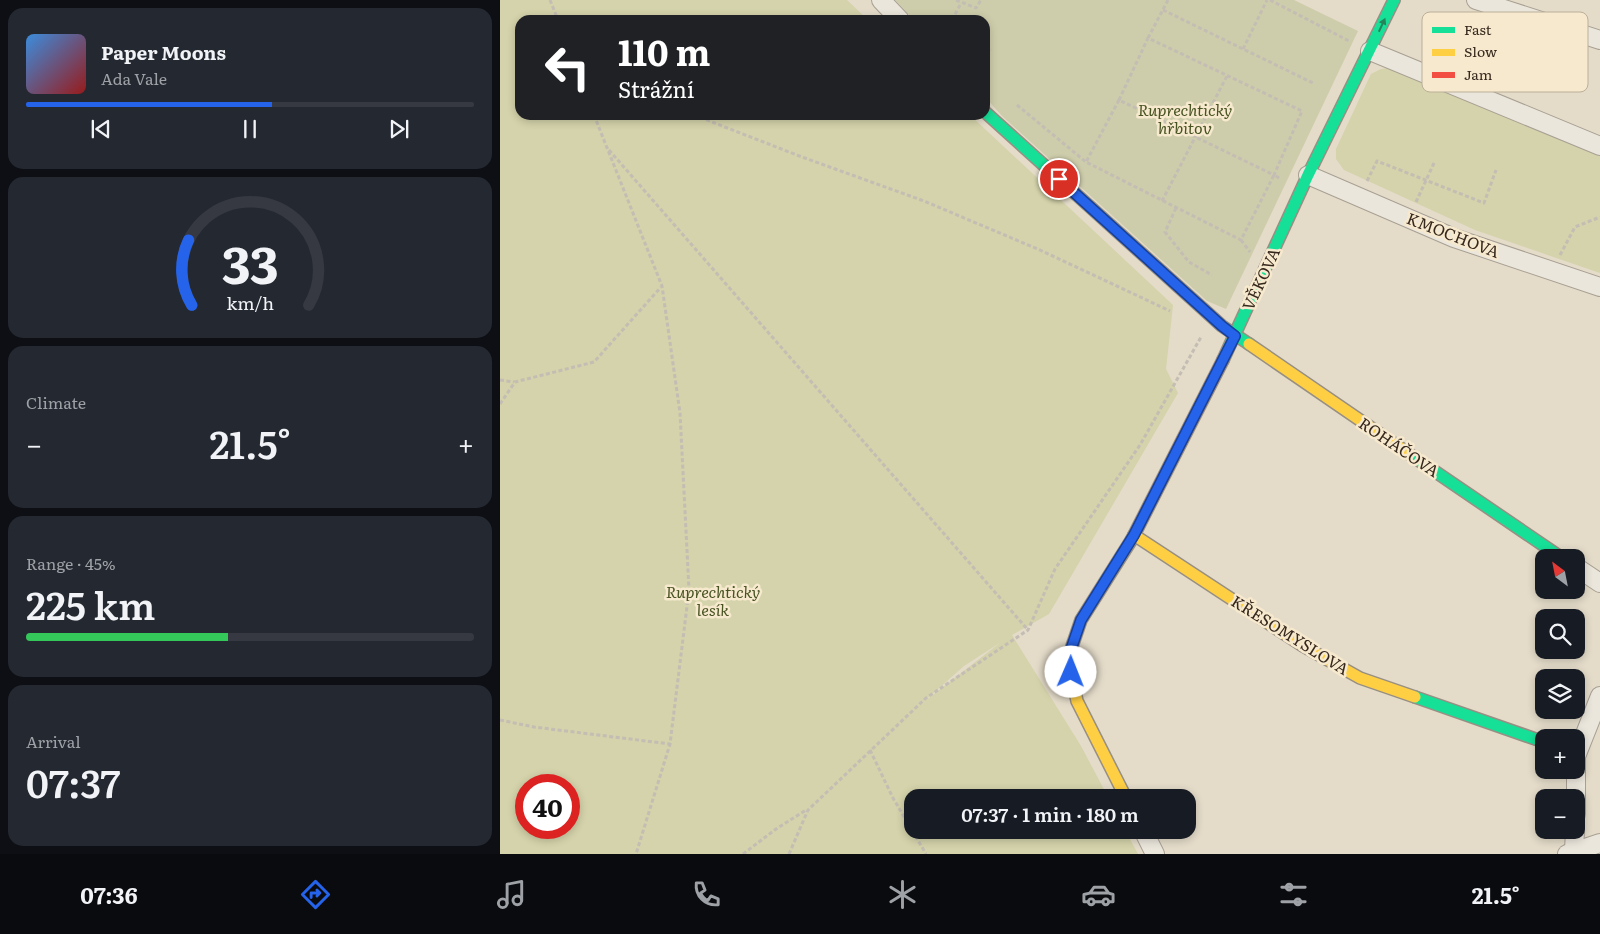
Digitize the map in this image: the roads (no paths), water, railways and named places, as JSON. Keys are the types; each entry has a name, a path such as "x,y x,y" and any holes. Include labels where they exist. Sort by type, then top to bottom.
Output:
{"street":[{"path":"881,0 895,15"},
{"name":"VĚKOVA","path":"1121,789 1077,701 1068,658 1081,620 1134,535 1235,336 1305,182 1394,0"},
{"path":"1476,0 1513,12"},
{"path":"1588,36 1600,40"},
{"path":"1370,51 1422,72"},
{"path":"1469,92 1600,146"},
{"name":"ROHÁČOVA","path":"990,117 1222,326 1549,549"},
{"name":"KMOCHOVA","path":"1305,182 1359,197 1454,238 1600,286"},
{"name":"KŘESOMYSLOVA","path":"1134,535 1303,646 1360,678 1535,739"},
{"path":"1585,573 1600,583"},
{"path":"1585,732 1600,696"},
{"path":"1148,839 1155,854"},
{"path":"1571,853 1574,839"},
{"path":"1571,853 1600,843"}],"park label":[{"name":"Ruprechtický hřbitov","path":"1185,119"},
{"name":"Ruprechtický lesík","path":"713,601"}]}
